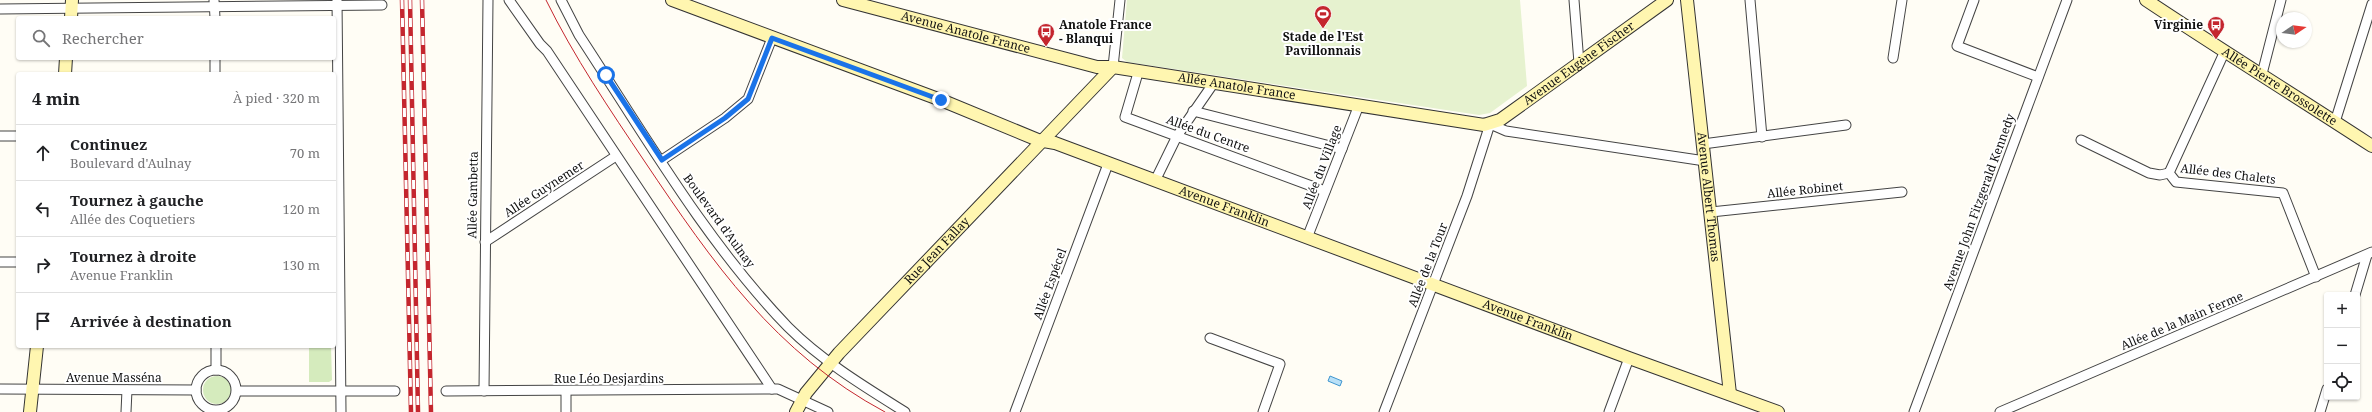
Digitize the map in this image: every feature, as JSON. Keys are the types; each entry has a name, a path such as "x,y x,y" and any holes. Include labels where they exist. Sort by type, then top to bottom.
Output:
{"street":[{"name":"Allée Gambetta","path":"484,391 488,0"},
{"path":"509,0 540,44 547,51 772,389 778,389 828,412"},
{"name":"Boulevard d'Aulnay","path":"561,0 579,35 732,264 789,328 830,362 905,412"},
{"name":"Avenue Franklin","path":"672,0 941,100 1038,140 1045,140 1629,358 1778,412"},
{"name":"Avenue Anatole France","path":"843,0 856,2 1097,67 1113,67"},
{"path":"1113,67 1120,0"},
{"path":"1574,0 1579,63"},
{"name":"Avenue Eugène Fischer","path":"1490,124 1500,120 1667,0"},
{"name":"Avenue Albert Thomas","path":"1687,0 1730,394"},
{"path":"1750,0 1762,137"},
{"path":"1893,58 1902,0"},
{"path":"1974,0 1957,46 2038,77"},
{"name":"Avenue John Fitzgerald Kennedy","path":"1914,412 2066,0"},
{"name":"Allée Pierre Brossolette","path":"2146,0 2224,53 2262,74 2372,146"},
{"path":"2262,74 2281,0"},
{"path":"214,3 214,16"},
{"path":"0,9 194,7 214,3 382,4"},
{"path":"337,3 341,412"},
{"path":"2334,122 2372,4"},
{"path":"662,160 725,118 748,99 772,38"},
{"name":"Allée des Chalets","path":"2224,53 2169,173 2176,182 2283,194 2316,277"},
{"path":"65,72 66,60"},
{"path":"215,60 215,72"},
{"name":"Allée Anatole France","path":"1113,67 1213,84 1490,124"},
{"name":"Rue Jean Fallay","path":"796,412 801,400 830,362 1045,140 1113,67"},
{"name":"Allée du Centre","path":"1138,72 1125,117 1325,191"},
{"path":"1155,181 1177,136 1213,84"},
{"name":"Allée du Village","path":"1308,238 1325,191 1360,105"},
{"path":"1193,111 1342,149"},
{"path":"1490,124 1506,131 1705,162"},
{"name":"Allée de la Tour","path":"1384,412 1469,189 1490,124"},
{"path":"1703,144 1846,125"},
{"path":"0,136 16,136"},
{"path":"2081,140 2149,173 2160,175 2169,173"},
{"name":"Allée Guynemer","path":"485,242 616,156"},
{"name":"Allée Espécel","path":"1015,412 1108,164"},
{"name":"Allée Robinet","path":"1711,212 1902,192"},
{"path":"2356,292 2369,254"},
{"name":"Allée de la Main Ferme","path":"2000,412 2369,254"},
{"path":"0,262 16,262"},
{"path":"1210,338 1280,364 1263,412"},
{"path":"30,412 37,348"},
{"path":"216,348 216,370"},
{"path":"1609,412 1629,358"},
{"path":"216,370 223,371 233,378 237,391 236,397 229,407 218,411 205,408 197,397 196,390 200,378 204,374 216,370"},
{"name":"Avenue Masséna","path":"0,389 196,390"},
{"name":"Rue Léo Desjardins","path":"446,391 772,389"},
{"path":"126,412 127,390"},
{"path":"237,391 395,391"},
{"path":"566,391 566,412"},
{"path":"2320,412 2324,399"}],"green space":[{"name":"Stade de l'Est Pavillonnais","path":"1127,0 1520,0 1527,86 1490,113 1479,115 1127,62 1122,58"},
{"path":"309,348 331,348 332,380 329,382 309,382"},
{"path":"217,376 227,380 231,390 227,400 217,404 207,400 203,390 207,380"}],"water":[{"path":"1330,376 1342,381 1340,386 1328,381"}],"tram line":[{"path":"546,0 580,63 670,199 722,270 749,303 779,334 811,362 846,388 885,412"}],"railway":[{"path":"402,0 411,412"},
{"path":"410,0 418,412"},
{"path":"422,0 431,412"}],"place":[{"name":"Stade de l'Est Pavillonnais","path":"1323,29"},
{"name":"Virginie","path":"2216,40"},
{"name":"Anatole France - Blanqui","path":"1046,47"}],"route":[{"path":"606,75 662,160 738,109 748,99 772,38 941,100"}]}
